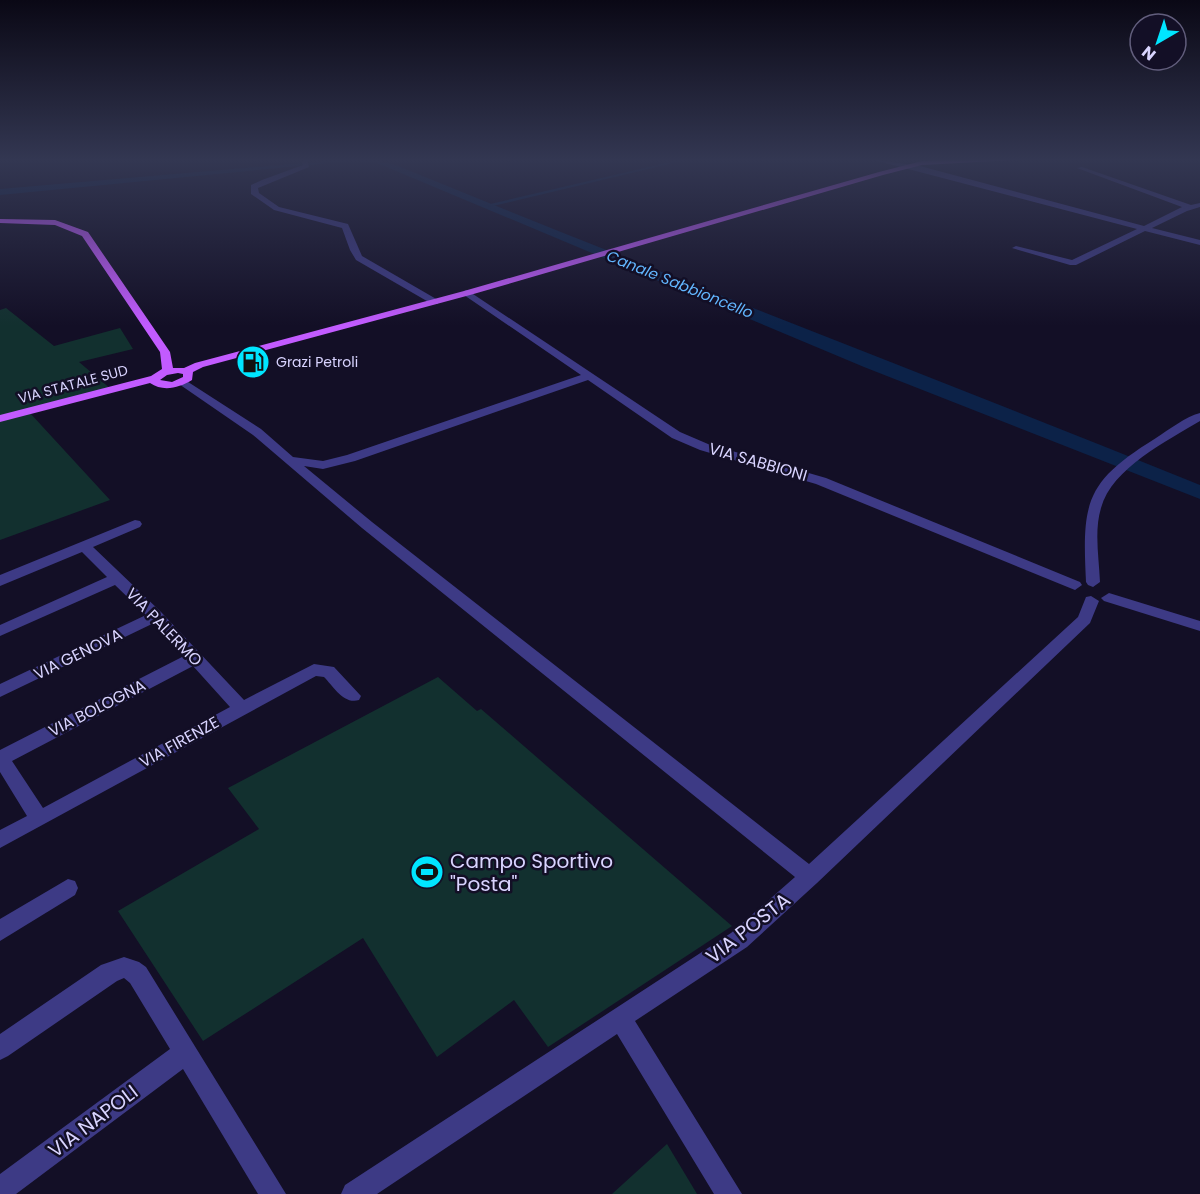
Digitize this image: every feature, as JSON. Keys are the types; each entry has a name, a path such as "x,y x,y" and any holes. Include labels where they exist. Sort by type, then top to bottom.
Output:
{"main road":[{"path":"184,377 168,371 154,378 157,384 164,385 184,377 199,365 435,302 736,215"},
{"path":"0,221 54,223 72,227 85,234 165,352 168,371"},
{"path":"165,352 190,360 245,352"},
{"name":"VIA STATALE SUD","path":"0,419 154,378"}],"street":[{"path":"295,215 345,226 349,231 353,250 359,258 435,302"},
{"path":"1093,215 1200,243"},
{"path":"1016,248 1073,263 1172,215"},
{"name":"VIA SABBIONI","path":"467,293 684,439 821,481 1075,585 1074,588 1079,596 1098,594"},
{"path":"309,475 351,458 589,376"},
{"path":"184,377 257,432 327,491 810,877"},
{"path":"1200,416 1134,457 1100,493 1094,508 1098,594 1200,626"},
{"path":"291,460 327,467"},
{"path":"327,467 327,491"},
{"path":"0,581 135,524"},
{"name":"VIA PALERMO","path":"85,547 156,616 241,708"},
{"path":"0,631 117,578"},
{"name":"VIA POSTA","path":"354,1194 739,940 810,877 1085,619 1098,594"},
{"name":"VIA GENOVA","path":"0,691 156,616"},
{"name":"VIA BOLOGNA","path":"0,758 194,658"},
{"name":"VIA FIRENZE","path":"0,840 241,708 319,669 328,670 353,696"},
{"path":"0,758 39,818"},
{"path":"0,931 68,888"},
{"path":"0,1048 109,973 126,967 138,975 273,1194"},
{"path":"620,1018 729,1194"},
{"name":"VIA NAPOLI","path":"0,1190 186,1052"}],"green space":[{"path":"6,308 54,346 120,328 133,349 79,362 112,390 30,413 110,500 0,540 0,310"},
{"name":"Campo Sportivo \"Posta\"","path":"438,677 477,711 481,709 732,926 548,1047 514,1000 437,1057 363,938 203,1041 118,911 259,829 228,788"},
{"path":"667,1144 697,1194 612,1194"}],"water":[{"name":"Canale Sabbioncello","path":"500,215 518,215 1200,485 1200,499 864,367"}],"place":[{"name":"Grazi Petroli","path":"253,362"},
{"name":"Campo Sportivo \"Posta\"","path":"427,872"}]}
